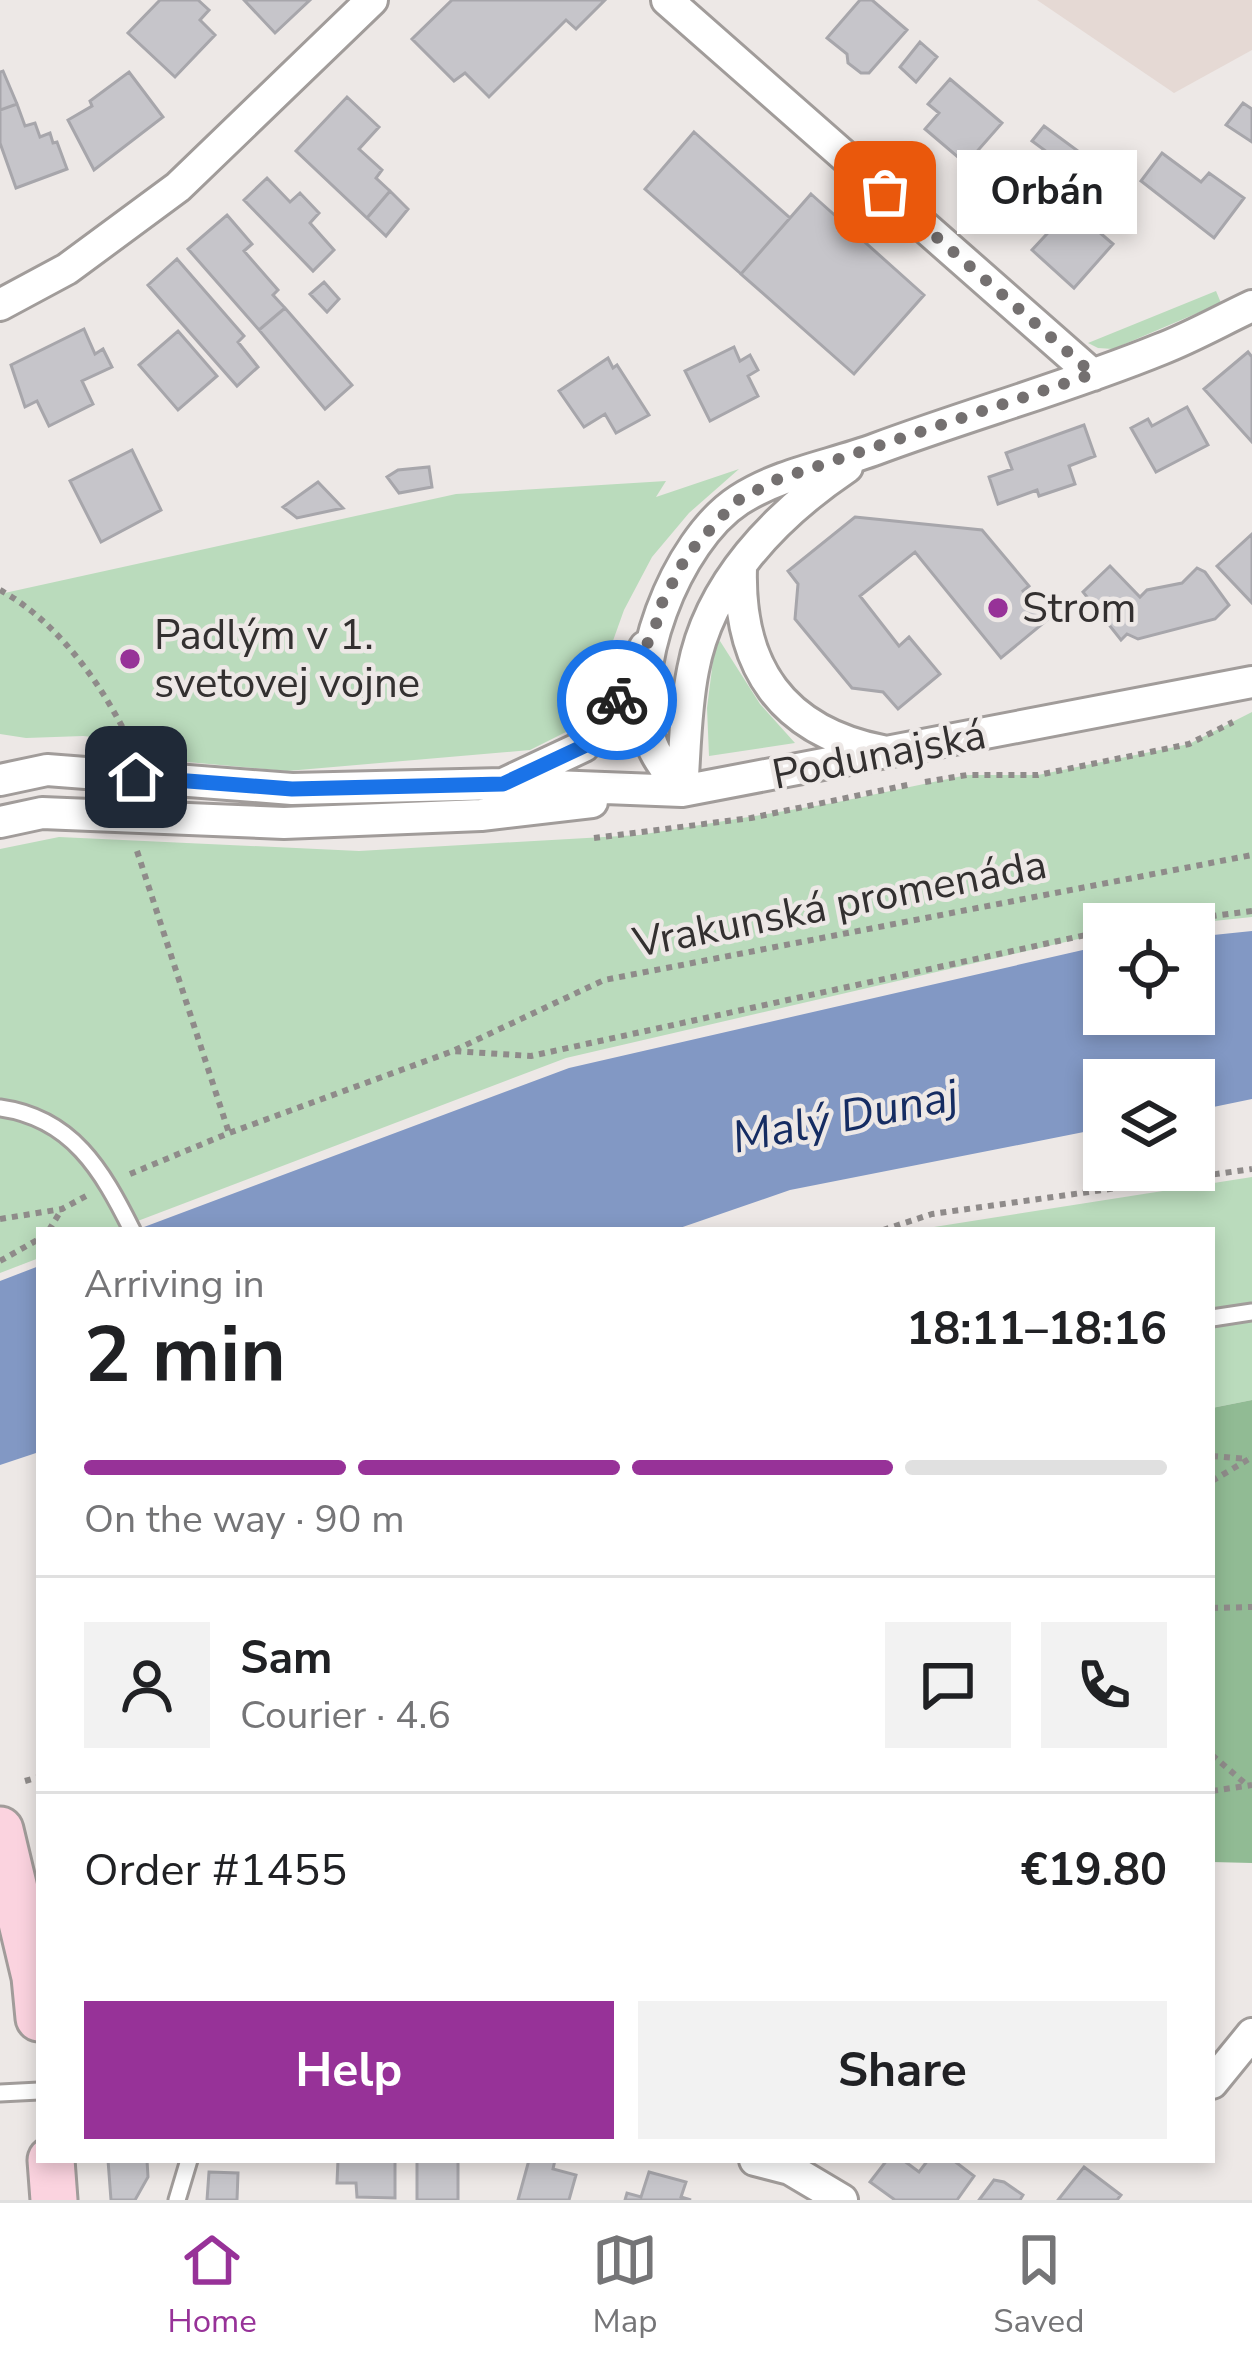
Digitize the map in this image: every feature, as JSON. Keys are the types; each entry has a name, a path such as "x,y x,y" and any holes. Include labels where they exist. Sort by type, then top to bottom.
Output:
{"main road":[{"path":"0,1830 36,1983"},
{"path":"51,2163 54,2200"}],"street":[{"path":"0,305 67,269 178,187 372,0"},
{"path":"668,0 1093,374"},
{"path":"682,791 652,746 644,710 654,631 662,603 687,555 735,502 776,480 1164,348 1252,306"},
{"path":"682,791 693,668 710,616 741,562 776,524 871,451"},
{"path":"741,562 740,610 746,639 776,693 826,735 893,754"},
{"path":"503,784 584,746 609,713 654,631"},
{"name":"Podunajská","path":"47,770 292,789 503,784 682,791 1252,682"},
{"path":"0,769 47,770"},
{"path":"0,780 47,770"},
{"path":"0,822 42,813 284,824 437,817 682,791"},
{"path":"1215,2079 1252,2034"},
{"path":"793,2165 842,2200"}],"lane":[{"path":"0,1108 28,1112 75,1140 108,1183 130,1227"},
{"path":"1215,1318 1252,1312"},
{"path":"0,2093 36,2091"},
{"path":"176,2200 188,2163"}],"path":[{"path":"0,590 32,607 64,643 89,674 136,756"},
{"path":"134,842 229,1133"},
{"name":"Vrakunská promenáda","path":"108,1183 453,1051 604,980 1252,855"},
{"path":"1215,916 1252,911"},
{"path":"453,1051 531,1056 1083,937"},
{"path":"892,1227 932,1214 1252,1169"},
{"path":"0,1219 62,1209 52,1227"},
{"path":"0,1261 36,1241"},
{"path":"1215,1456 1250,1459"},
{"path":"1215,1479 1250,1459"},
{"path":"1215,1608 1252,1607"},
{"path":"1215,1757 1249,1785"},
{"path":"25,1781 36,1778"},
{"path":"1215,1791 1249,1785"}],"shaded area":[{"path":"1037,0 1252,0 1252,50 1174,93"}],"green space":[{"path":"1216,291 1221,303 1113,349 1088,343"},
{"path":"739,469 689,513 652,557 624,610 590,705 566,732 530,750 287,771 187,762 179,746 0,734 0,594 456,494 666,481 656,497"},
{"path":"720,641 760,704 795,743 709,756 707,708 715,645"},
{"path":"1252,712 1252,917 1215,921 1215,903 1083,903 1083,938 566,1058 122,1227 36,1227 36,1259 0,1273 0,849 59,837 359,851 639,835 967,775 1038,775 1189,744"},
{"path":"1252,1177 1252,1400 1215,1407 1215,1227 934,1227 1163,1191 1215,1191 1215,1183"},
{"path":"1252,1400 1252,1863 1215,1862 1215,1407"}],"water":[{"name":"Malý Dunaj","path":"1252,931 1252,1099 1215,1107 1215,1059 1083,1059 1083,1132 790,1190 683,1227 144,1227 569,1068 1083,950 1083,1035 1215,1035 1215,935"},
{"path":"36,1267 36,1453 0,1465 0,1281"}],"building":[{"path":"160,0 198,0 209,10 200,20 215,35 175,77 128,33"},
{"path":"244,0 310,0 275,33"},
{"path":"452,0 605,0 576,29 566,20 489,97 465,73 454,81 412,39"},
{"path":"860,0 872,0 907,30 869,73 848,63 847,54 827,38"},
{"path":"920,42 937,57 916,82 900,67"},
{"path":"0,72 17,104 0,110"},
{"path":"129,72 163,117 94,170 68,120 92,106 90,101"},
{"path":"950,79 1002,123 966,164 925,129 939,113 928,104"},
{"path":"347,97 379,127 359,149 382,170 376,178 390,191 367,218 296,151"},
{"path":"1243,103 1252,109 1252,142 1226,125"},
{"path":"17,104 25,126 35,123 40,137 50,133 53,143 57,142 67,169 16,188 0,143 0,110"},
{"path":"1044,126 1082,154 1066,176 1061,172 1066,166 1032,141"},
{"path":"694,132 790,218 741,274 645,189"},
{"path":"1162,153 1201,182 1209,173 1244,198 1214,238 1141,181"},
{"path":"1082,154 1102,168 1083,195 1063,180"},
{"path":"267,178 290,202 300,193 319,213 310,223 334,250 313,271 244,200"},
{"path":"390,191 408,209 386,236 367,218"},
{"path":"811,194 924,295 854,374 741,274"},
{"path":"1085,203 1101,217 1092,226 1113,244 1074,288 1032,250 1071,208 1076,212"},
{"path":"227,215 252,244 244,251 278,290 273,295 285,308 259,330 188,249"},
{"path":"177,259 244,336 238,342 258,367 237,386 148,285"},
{"path":"324,282 339,299 327,312 310,294"},
{"path":"285,308 352,385 325,409 259,330"},
{"path":"84,329 95,354 103,349 112,367 82,381 93,404 49,426 37,401 25,407 11,365"},
{"path":"178,331 217,376 178,410 139,365"},
{"path":"734,347 740,361 750,355 758,370 748,376 758,396 710,421 685,371"},
{"path":"1248,352 1252,357 1252,442 1204,389"},
{"path":"608,358 649,415 616,433 605,414 584,427 559,391"},
{"path":"1187,407 1208,445 1156,472 1131,428 1148,419 1152,426"},
{"path":"1084,425 1095,456 1069,466 1075,484 1039,496 1037,490 998,504 989,477 1012,469 1006,453"},
{"path":"132,450 161,510 101,542 70,481"},
{"path":"429,467 432,487 399,493 387,477 398,470"},
{"path":"318,482 343,508 297,518 283,507"},
{"name":"Strom","path":"855,517 982,530 1029,586 1023,591 1047,620 1001,658 915,552 860,596 899,646 909,637 940,674 898,709 883,692 852,688 795,619 798,584 788,571"},
{"path":"1252,534 1252,603 1217,566"},
{"path":"1110,566 1140,597 1147,590 1182,583 1197,568 1229,605 1215,619 1138,639 1127,634 1121,640 1083,592"},
{"path":"108,2163 147,2163 148,2177 135,2200 111,2200"},
{"path":"338,2163 395,2163 395,2198 357,2197 356,2183 337,2183"},
{"path":"417,2163 458,2163 458,2200 417,2200"},
{"path":"528,2163 554,2163 553,2169 576,2175 569,2200 518,2200"},
{"path":"885,2163 907,2163 919,2172 926,2163 957,2163 974,2176 957,2200 895,2200 870,2182"},
{"path":"1084,2167 1121,2195 1117,2200 1058,2200"},
{"path":"209,2172 238,2173 237,2200 207,2200"},
{"path":"649,2172 686,2182 681,2197 691,2200 625,2200 627,2193 641,2197"},
{"path":"994,2180 1023,2195 1020,2200 979,2200"}],"way so far":[{"path":"617,700 687,555 735,502 776,480 1093,374 885,192"}],"place":[{"name":"Orbán","path":"885,192"},
{"name":"Strom","path":"998,608"},
{"name":"Padlým v 1. svetovej vojne","path":"130,659"}],"route":[{"path":"136,777 292,789 503,784 584,746 617,700"}]}
